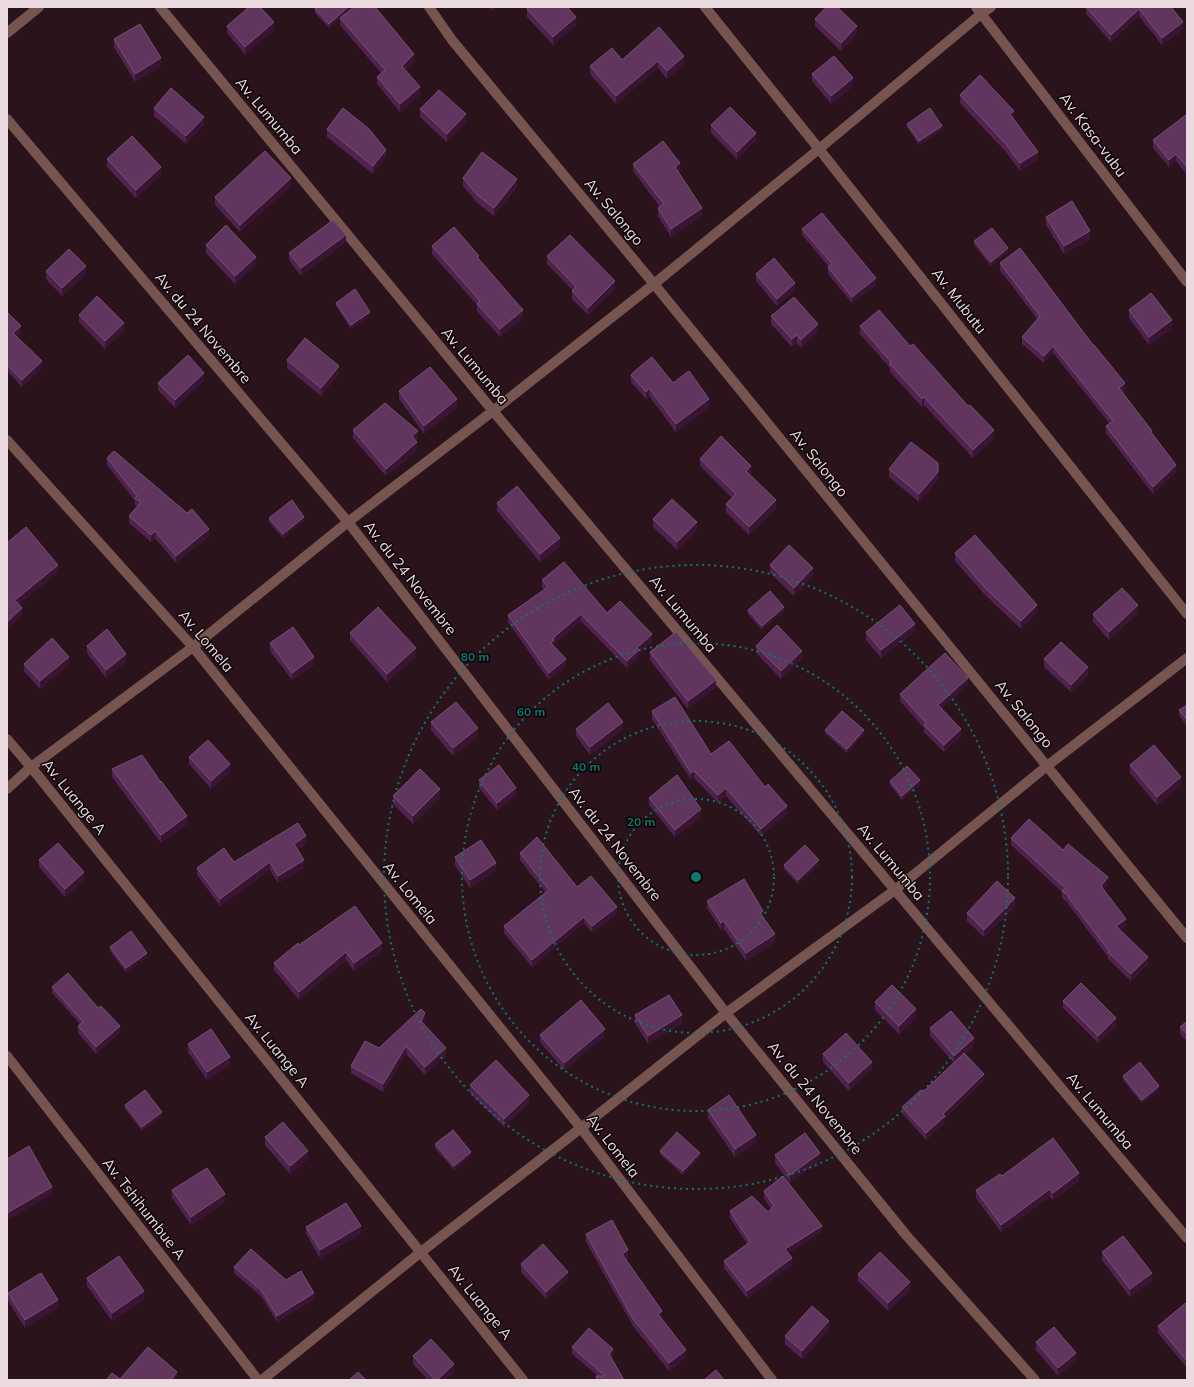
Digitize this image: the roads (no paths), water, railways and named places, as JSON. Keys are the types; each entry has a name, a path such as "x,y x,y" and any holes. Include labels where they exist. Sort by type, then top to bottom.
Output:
{"street":[{"path":"7,32 39,7"},
{"name":"Av. Lumumba","path":"160,7 493,411 1187,1238"},
{"name":"Av. Salongo","path":"428,7 452,40 654,284 1187,938"},
{"name":"Av. Mubutu","path":"705,7 820,149 1187,614"},
{"path":"7,789 31,767 193,648 348,522 493,411 654,284 820,149 979,10 991,7"},
{"name":"Av. Kasa-vubu","path":"979,10 1187,282"},
{"name":"Av. du 24 Novembre","path":"7,119 348,522 726,1013 906,1235 1035,1380"},
{"name":"Av. Lomela","path":"7,440 193,648 581,1128 772,1380"},
{"path":"262,1380 420,1252 581,1128 726,1013 895,890 1047,766 1187,658"},
{"name":"Av. Luange A","path":"7,739 524,1380"},
{"name":"Av. Tshihumbue A","path":"7,1056 258,1380"}]}
